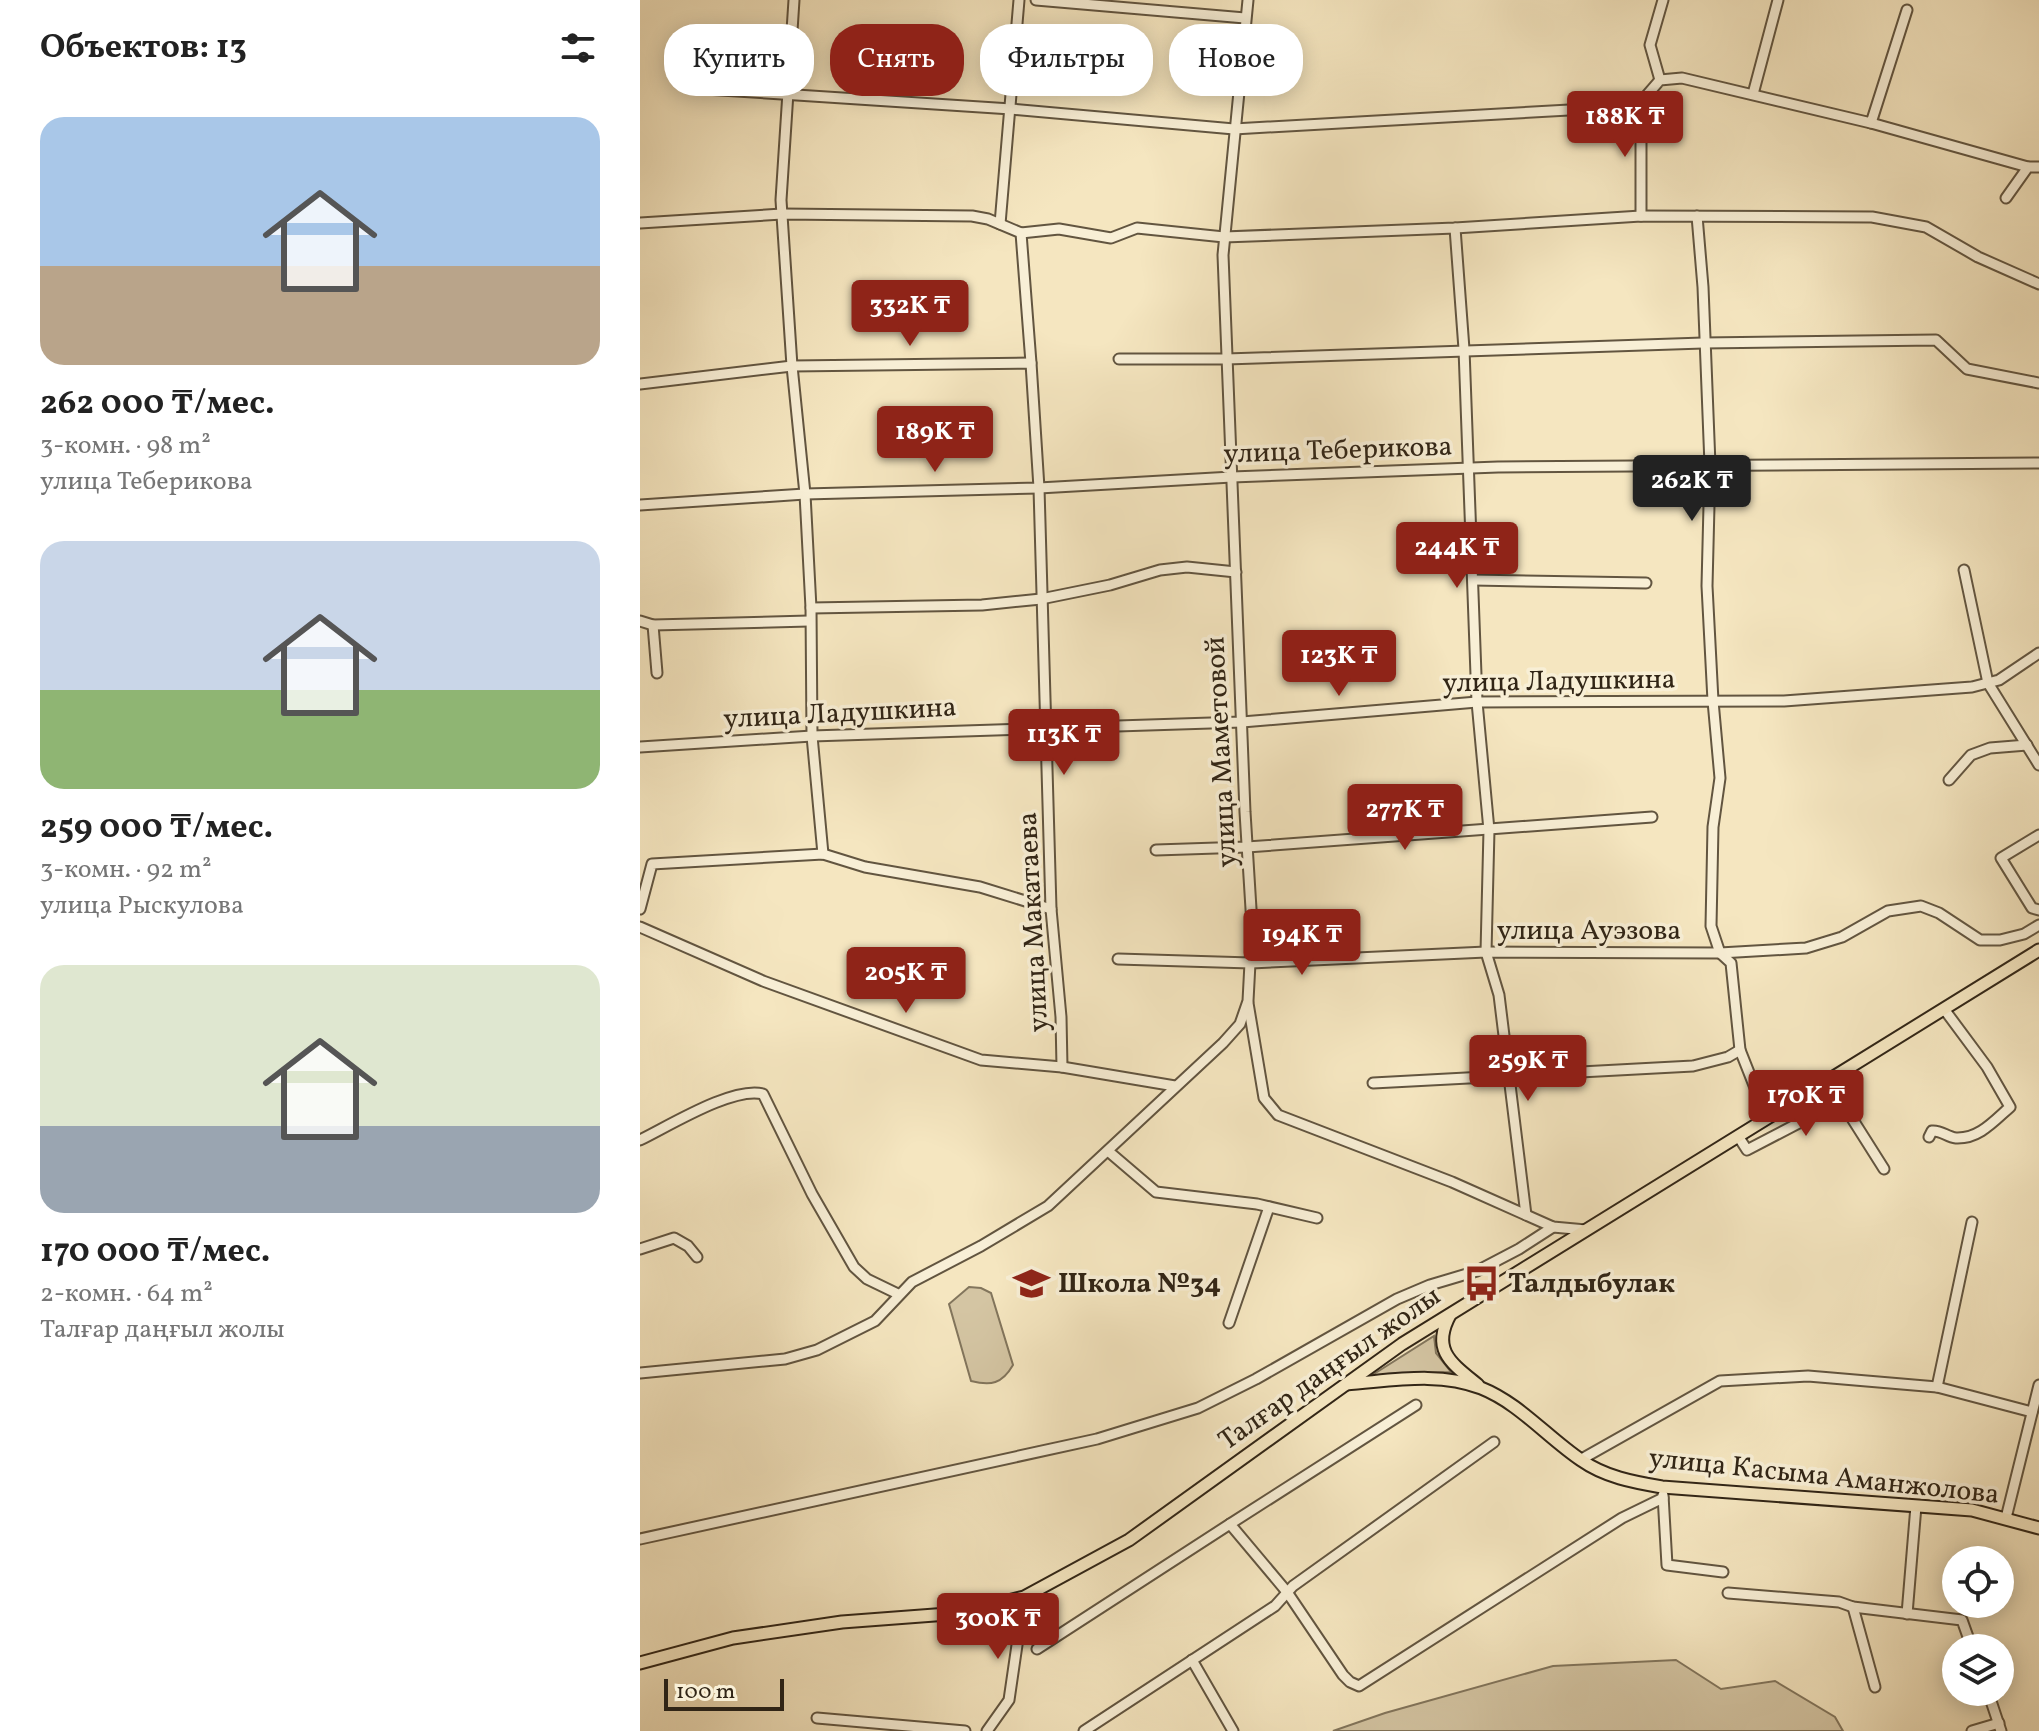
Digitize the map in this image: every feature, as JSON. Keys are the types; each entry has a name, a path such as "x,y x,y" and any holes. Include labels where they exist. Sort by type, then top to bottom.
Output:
{"main road":[{"name":"Талғар даңғыл жолы","path":"640,1663 733,1638 842,1622 961,1613 1024,1597 1129,1540 1402,1344 2039,950"},
{"path":"1451,1313 1442,1329 1440,1343 1450,1359 1481,1388"},
{"name":"улица Касыма Аманжолова","path":"1346,1384 1425,1378 1453,1380 1481,1388 1535,1423 1580,1460 1617,1478 1662,1493 1972,1510 2039,1528"}],"street":[{"path":"792,24 794,0"},
{"path":"1000,224 1019,0"},
{"path":"1036,0 1245,18"},
{"name":"улица Маметовой","path":"640,1373 785,1359 817,1350 875,1321 912,1282 1048,1206 1240,1024 1248,1001 1252,925 1226,359 1224,237 1248,0"},
{"path":"1660,80 1650,45 1663,0"},
{"path":"1753,94 1778,0"},
{"path":"1871,123 1907,10"},
{"path":"802,96 1011,109 1234,129 1623,107 1641,102 1660,80 1682,78 1871,123 2028,167 2039,167"},
{"path":"786,96 782,214 792,366 805,494 811,608 812,736 823,854"},
{"path":"1641,102 1641,216"},
{"path":"2006,198 2028,167"},
{"path":"640,223 782,214 972,216 1021,233 1059,229 1111,238 1137,228 1224,237 1455,228 1641,216 1872,217 1926,227 1978,257 2039,284"},
{"path":"1697,216 1710,465 1707,586 1720,778 1713,827 1711,926 1720,953 1731,963 1740,1050 1767,1118"},
{"path":"1455,228 1464,349 1477,702 1489,830 1486,952 1499,995 1526,1215"},
{"name":"улица Макатаева","path":"1021,233 1039,488 1051,909 1061,1017 1062,1067"},
{"path":"1119,359 1226,359 1464,349 1936,340 1967,369 2039,383"},
{"path":"640,384 792,366 1031,363"},
{"name":"улица Теберикова","path":"640,505 805,494 1039,488 1469,468 2039,463"},
{"path":"811,608 982,605 1041,599 1110,585 1160,570 1187,567 1236,572"},
{"path":"1964,570 1988,683 2039,765"},
{"path":"1473,580 1646,583"},
{"path":"640,621 653,625 809,621"},
{"path":"653,625 657,673"},
{"name":"улица Ладушкина","path":"640,747 812,736 1242,722 1477,702 1784,701 1972,687 1999,680 2039,653"},
{"path":"1949,780 1971,755 1990,748 2027,745"},
{"path":"1156,850 1247,847 1652,817"},
{"path":"2039,835 2001,858 2032,908 2039,910"},
{"path":"640,909 652,864 823,854 865,867 980,887 1051,909"},
{"name":"улица Ауэзова","path":"1118,959 1251,963 1486,952 1720,953 1806,948 1842,937 1888,911 1921,906 1939,913 1980,940 2000,940 2024,934 2039,925"},
{"path":"640,927 763,981 981,1060 1062,1067 1175,1086"},
{"path":"1248,1001 1264,1098 1278,1115 1452,1182 1553,1227 1586,1230"},
{"path":"1929,1137 1932,1131 1954,1138 1976,1136 2010,1107 1987,1067 1944,1009"},
{"path":"1373,1083 1693,1066 1728,1057 1740,1050"},
{"path":"640,1140 728,1098 752,1091 763,1094 812,1194 854,1267 867,1279 898,1294"},
{"path":"1738,1136 1747,1150 1841,1101 1884,1169"},
{"path":"1108,1151 1156,1192 1269,1207 1317,1218"},
{"path":"1229,1323 1269,1207"},
{"path":"1937,1387 1972,1222"},
{"path":"640,1539 1097,1439 1198,1408 1256,1379 1397,1299 1477,1271 1553,1227"},
{"path":"640,1249 674,1238 688,1246 697,1257"},
{"path":"1580,1460 1720,1381 1808,1376 1937,1387 2032,1412"},
{"path":"2006,1518 2039,1385"},
{"path":"1037,1649 1416,1405"},
{"path":"1084,1731 1275,1606 1287,1592 1494,1442"},
{"path":"1230,1524 1287,1592 1343,1675 1359,1686 1662,1493 1667,1565 1723,1572"},
{"path":"1907,1614 1916,1506"},
{"path":"1728,1593 1839,1602 1853,1607 1962,1620 1967,1634"},
{"path":"987,1731 1009,1700 1024,1597"},
{"path":"1853,1607 1875,1687"},
{"path":"1192,1660 1233,1731"},
{"path":"1972,1731 2000,1727 1993,1706"},
{"path":"817,1718 965,1731"}],"shaded area":[{"path":"969,1287 991,1293 1013,1365 1005,1376 995,1382 971,1381 949,1304"},
{"path":"1434,1336 1436,1353 1451,1372 1386,1374 1366,1379"},
{"path":"1676,1660 1721,1689 1775,1681 1835,1717 1843,1731 1333,1731 1385,1713 1553,1666"}],"place":[{"name":"Школа №34","path":"1032,1284"},
{"name":"Талдыбулак","path":"1482,1284"}]}
